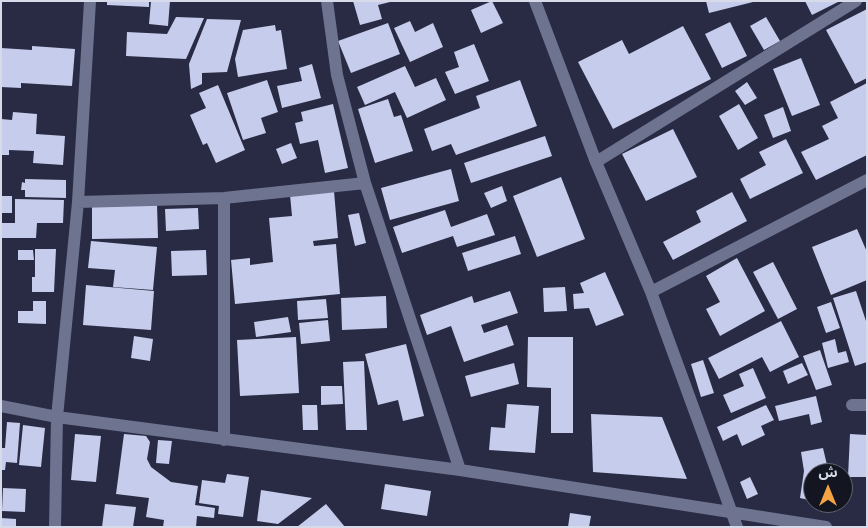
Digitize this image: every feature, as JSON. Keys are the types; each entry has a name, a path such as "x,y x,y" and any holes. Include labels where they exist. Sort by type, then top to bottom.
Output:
{"street":[{"path":"56,527 57,417 78,202 90,1"},
{"path":"327,1 337,75 365,183 460,470"},
{"path":"536,1 596,162 651,292 733,511 737,527"},
{"path":"596,162 856,1"},
{"path":"651,292 867,180"},
{"path":"78,202 224,198 365,183"},
{"path":"224,198 224,440"},
{"path":"852,405 867,404"},
{"path":"1,406 57,417 460,470 826,527"}],"building":[{"path":"107,1 149,1 149,7 107,5"},
{"path":"151,1 170,1 168,26 149,24"},
{"path":"353,1 390,2 378,5 382,19 360,25"},
{"path":"492,1 503,23 481,33 471,10"},
{"path":"706,1 753,1 753,2 709,13"},
{"path":"805,1 840,1 812,15"},
{"path":"867,9 867,78 855,84 826,30"},
{"path":"176,17 204,18 186,59 126,56 127,32 167,34"},
{"path":"766,17 780,41 764,50 750,26"},
{"path":"207,19 241,20 227,72 202,73 202,84 191,89 189,64"},
{"path":"410,21 415,32 433,23 443,47 410,62 394,28"},
{"path":"730,22 747,56 722,68 705,34"},
{"path":"388,23 400,54 351,73 338,41"},
{"path":"275,25 276,31 281,30 287,69 238,77 235,59 243,30"},
{"path":"683,26 711,79 613,129 578,62 622,40 629,54"},
{"path":"474,44 489,81 455,94 445,72 459,67 454,52"},
{"path":"32,46 75,49 72,86 21,83 21,88 1,87 1,48 32,50"},
{"path":"801,58 820,105 792,116 773,69"},
{"path":"312,64 321,98 282,108 277,86 302,81 299,68"},
{"path":"405,66 415,87 436,78 446,100 407,118 395,92 365,105 357,87"},
{"path":"267,80 278,112 261,118 266,133 243,140 227,93"},
{"path":"520,80 537,126 456,155 451,144 432,151 424,129 480,108 476,96"},
{"path":"747,82 757,98 745,105 735,91"},
{"path":"867,83 867,155 816,180 801,152 829,139 822,126 838,118 830,102"},
{"path":"218,85 245,150 216,163 207,143 203,145 190,115 206,108 199,93"},
{"path":"388,99 394,117 401,115 413,151 375,163 358,109"},
{"path":"333,104 348,168 325,173 318,140 300,144 295,123 303,121 301,112"},
{"path":"739,104 758,138 738,150 719,116"},
{"path":"783,107 791,131 773,138 764,115"},
{"path":"13,112 37,114 36,134 65,136 63,165 33,163 34,151 9,150 9,155 1,155 1,119 12,120"},
{"path":"673,129 697,177 646,201 622,154"},
{"path":"545,136 552,156 471,183 464,163"},
{"path":"786,139 803,173 750,199 740,179 766,165 759,152"},
{"path":"291,143 297,158 282,164 276,149"},
{"path":"451,169 459,201 390,220 381,188"},
{"path":"561,177 585,239 537,257 513,196"},
{"path":"25,179 66,180 66,198 25,197 25,190 21,190 22,182 25,183"},
{"path":"502,186 507,201 491,208 484,193"},
{"path":"334,191 338,238 313,241 314,246 336,244 340,294 235,304 231,260 250,258 250,265 273,262 269,218 292,216 290,195"},
{"path":"732,192 747,221 673,260 663,242 701,222 696,211"},
{"path":"1,196 12,196 12,213 1,213"},
{"path":"15,199 64,200 63,223 37,223 36,238 2,238 2,223 15,223"},
{"path":"157,204 158,238 92,239 92,205"},
{"path":"198,208 199,229 166,231 165,209"},
{"path":"445,210 451,227 487,214 495,235 457,247 453,236 402,253 393,227"},
{"path":"359,213 366,243 355,246 348,215"},
{"path":"857,229 867,252 867,280 831,295 812,247"},
{"path":"515,236 521,254 468,271 462,253"},
{"path":"91,241 157,247 153,290 113,287 115,270 88,268"},
{"path":"35,249 56,249 54,292 32,292 32,277 35,277"},
{"path":"18,250 33,250 34,260 18,260"},
{"path":"206,250 207,275 172,276 171,251"},
{"path":"737,258 765,311 720,336 706,309 720,302 706,276"},
{"path":"773,262 797,309 778,319 753,272"},
{"path":"605,272 624,315 596,326 589,308 574,309 573,294 584,293 580,283"},
{"path":"86,285 154,291 151,330 83,325"},
{"path":"565,287 567,311 544,312 543,288"},
{"path":"510,291 518,313 481,325 484,333 507,325 514,345 464,362 451,326 427,335 420,315 472,296 474,303"},
{"path":"856,291 867,324 867,362 855,366 833,298"},
{"path":"386,296 387,328 342,330 341,298"},
{"path":"326,299 328,318 298,320 297,301"},
{"path":"33,301 46,301 46,324 18,323 18,311 33,311"},
{"path":"831,302 840,328 826,333 817,307"},
{"path":"288,317 291,332 256,337 254,322"},
{"path":"328,320 330,341 301,344 299,323"},
{"path":"781,321 799,357 770,372 762,357 719,379 708,358"},
{"path":"134,336 153,339 150,361 131,358"},
{"path":"296,337 299,393 240,396 237,340"},
{"path":"528,337 573,337 573,433 551,433 551,388 527,387"},
{"path":"835,339 838,353 846,351 849,362 828,368 822,343"},
{"path":"406,344 424,416 403,421 398,400 378,405 365,354"},
{"path":"820,350 832,385 816,390 803,356"},
{"path":"703,360 714,393 701,397 691,364"},
{"path":"364,361 367,430 346,430 343,362"},
{"path":"514,363 519,384 471,397 465,376"},
{"path":"802,363 808,375 788,384 783,371"},
{"path":"753,368 766,398 731,413 723,395 744,386 739,374"},
{"path":"321,386 342,386 343,404 321,405"},
{"path":"816,396 822,422 811,425 809,414 779,421 775,406"},
{"path":"507,404 539,406 535,453 489,450 491,427 505,428"},
{"path":"302,405 317,405 318,430 303,430"},
{"path":"766,405 774,420 761,426 765,435 742,446 737,434 723,441 717,427"},
{"path":"591,414 662,417 687,479 593,472"},
{"path":"7,422 20,423 17,463 6,462 5,470 1,470 1,448 5,448"},
{"path":"23,425 45,428 41,467 19,465"},
{"path":"75,434 101,436 96,482 71,480"},
{"path":"124,434 146,436 150,442 147,459 151,467 171,482 198,486 195,505 215,508 214,518 197,516 196,527 163,527 164,520 146,517 149,498 116,494"},
{"path":"850,434 867,435 867,477 853,477 853,463 849,463"},
{"path":"158,440 172,441 169,464 156,463"},
{"path":"823,448 827,463 803,463 803,465 801,452"},
{"path":"227,474 249,477 243,517 218,514 219,506 199,503 202,480 225,483"},
{"path":"750,477 758,494 747,499 740,482"},
{"path":"803,478 803,499 800,498"},
{"path":"385,484 431,491 427,516 381,509"},
{"path":"3,488 26,489 25,512 2,511"},
{"path":"261,490 312,498 278,524 257,521"},
{"path":"105,504 136,507 133,527 102,527"},
{"path":"326,504 345,527 297,527"},
{"path":"570,513 591,516 589,527 568,527"},
{"path":"1,518 16,519 16,527 1,527"}]}
